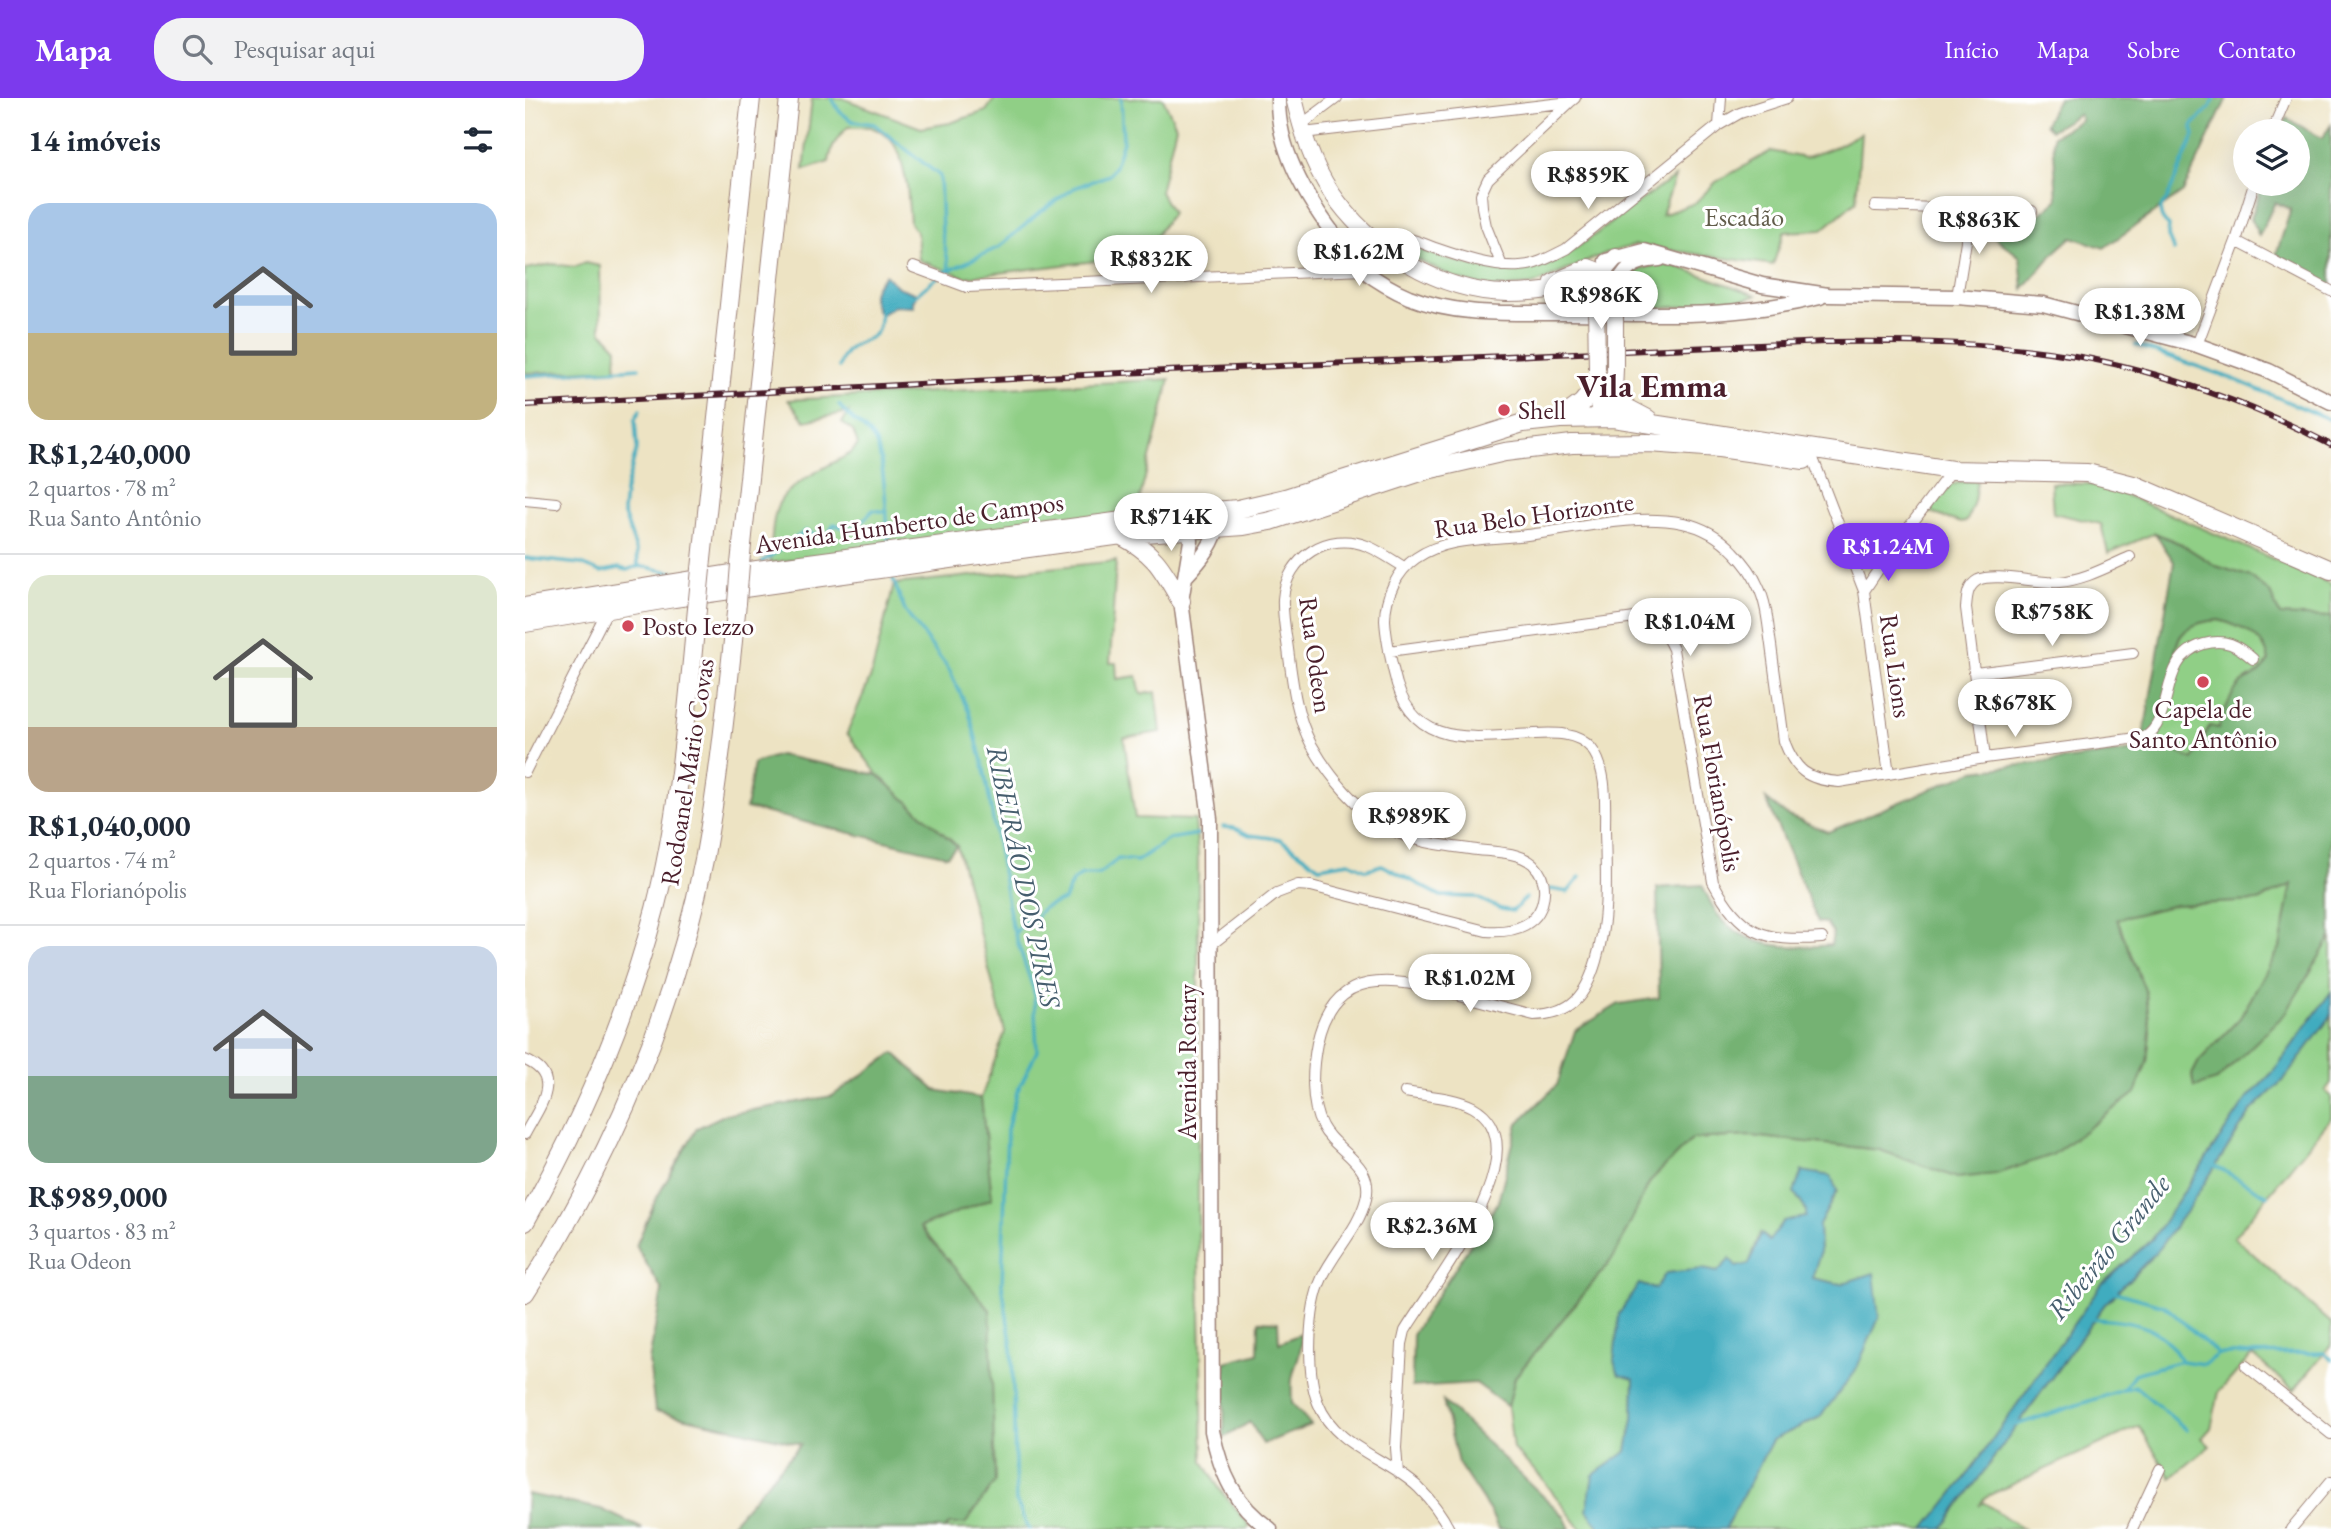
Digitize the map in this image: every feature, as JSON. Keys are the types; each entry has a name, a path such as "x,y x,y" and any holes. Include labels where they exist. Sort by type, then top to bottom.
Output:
{"highway":[{"name":"Rodoanel Mário Covas","path":"525,1222 552,1175 591,1095 617,1031 641,957 668,849 683,751 751,98"},
{"name":"Rodoanel Mário Covas","path":"525,1293 579,1203 629,1099 675,977 705,855 720,761 789,98"},
{"path":"1560,419 1582,403 1598,376"},
{"path":"1614,393 1627,408 1657,424"},
{"name":"Avenida Humberto de Campos","path":"1219,520 1523,423 1560,419 1605,420 1657,424 1811,454 1950,473 2041,471 2087,474 2137,486 2331,570"},
{"path":"1572,444 1605,420 1624,443"},
{"path":"1505,452 1502,435 1523,423"},
{"name":"Avenida Humberto de Campos","path":"525,607 757,570 1188,521 1271,521 1427,470 1505,452 1572,444 1624,443 1811,454"},
{"name":"Avenida Humberto de Campos","path":"525,623 674,598 1120,535 1188,521"},
{"path":"1120,535 1141,546 1162,567 1181,601"}],"main road":[{"path":"1294,98 1314,162 1331,192 1347,213 1372,237 1417,270 1482,291 1527,292 1581,284 1587,285 1596,298"},
{"path":"1527,292 1595,270 1616,257"},
{"path":"1595,270 1608,277 1615,296 1614,393 1605,420"},
{"path":"1595,270 1598,376 1605,420"}],"street":[{"path":"1278,98 1278,116 1287,148 1300,180 1324,221 1364,270 1407,296 1434,305 1475,312 1673,316 1756,310 1828,295"},
{"path":"1302,129 1337,98"},
{"path":"1719,125 1721,98"},
{"path":"1372,237 1398,234 1450,253 1501,265 1532,264 1566,249 1719,125 1740,113 1787,98"},
{"path":"2278,119 2286,98"},
{"path":"1302,129 1573,100"},
{"path":"1501,265 1486,226 1481,194 1488,179 1573,100"},
{"path":"2197,345 2250,196"},
{"path":"1875,206 2032,211"},
{"path":"1957,297 1971,210"},
{"path":"2236,241 2331,291"},
{"path":"1616,257 1644,251 1762,285 1828,295 1957,297 2043,304 2197,345 2269,371 2331,402"},
{"path":"1615,296 1621,275 1627,269 1644,261 1669,259"},
{"path":"913,267 967,287 1364,270"},
{"name":"Rua Lions","path":"1811,454 1864,591 1889,774"},
{"path":"1864,591 1950,473"},
{"path":"525,500 556,503"},
{"name":"Avenida Rotary","path":"1185,578 1213,541 1219,520"},
{"name":"Rua Belo Horizonte","path":"1404,567 1436,548 1465,541 1637,520 1661,520 1703,528 1720,538 1735,552 1759,587 1766,614 1784,741 1790,758 1801,771 1819,781 1839,782 1985,758 2145,737 2157,726 2175,669 2187,653 2199,646 2225,641 2237,645 2253,659"},
{"name":"Avenida Rotary","path":"1188,521 1191,541 1181,601 1210,819 1212,1431 1219,1462 1234,1493 1255,1519 1270,1529"},
{"name":"Rua Odeon","path":"1212,944 1277,893 1297,885 1311,886 1486,931 1518,929 1531,923 1539,914 1544,886 1540,873 1532,862 1516,855 1418,839 1390,829 1355,802 1327,769 1310,742 1299,715 1284,615 1286,582 1296,564 1311,550 1329,542 1344,541 1366,545 1404,567"},
{"path":"1850,555 1866,561 1886,558"},
{"path":"1985,758 1966,608 1971,586 1980,579 1991,578 2055,583 2069,581 2130,557"},
{"path":"1404,567 1385,611 1396,684 1403,703 1412,716 1443,733 1467,738 1553,733 1577,738 1591,748 1600,765 1604,789 1607,902 1601,945 1591,977 1581,995 1568,1008 1552,1015 1534,1015 1410,982 1386,980 1364,984 1343,995 1330,1009 1321,1027 1316,1049 1316,1111 1326,1134 1353,1157 1361,1168 1366,1184 1366,1198 1360,1215 1321,1279 1314,1303 1311,1335 1313,1389 1318,1405 1330,1424 1345,1440 1417,1486 1442,1515 1449,1529"},
{"path":"525,772 615,593"},
{"name":"Rua Florianópolis","path":"1389,651 1635,618 1647,620 1658,627 1668,636 1673,649 1713,882 1727,908 1746,926 1770,938 1797,940 1822,937"},
{"path":"1975,673 2133,653"},
{"path":"525,1060 538,1066 544,1073 547,1084 525,1134"},
{"path":"1398,1473 1396,1448 1405,1331 1471,1231 1484,1202 1497,1150 1496,1134 1488,1119 1473,1107 1456,1101 1405,1092"},
{"path":"2246,1366 2331,1434"},
{"path":"2131,1529 2159,1469"},
{"path":"2291,1529 2331,1481"}],"green space":[{"path":"812,98 842,98 921,128 950,123 986,111 995,98 1163,98 1176,126 1160,192 1172,213 1154,238 1169,252 965,277 919,260 917,233 910,223 907,185 900,155 891,139 870,127 848,127 835,143 829,162 804,170"},
{"path":"2058,98 2227,98 2183,192 2104,248 2072,237 2053,254 2023,289 2020,257 1976,222 1977,218 2033,220 2057,200 2053,136 2081,120 2079,114 2051,130 2045,124"},
{"path":"2331,125 2331,286 2275,258 2291,209 2275,202 2259,236 2251,218 2259,196 2310,196 2310,131 2322,138"},
{"name":"Escadão","path":"1861,133 1856,201 1822,230 1784,232 1773,265 1635,245 1604,254 1533,285 1493,288 1456,279 1404,253 1402,245 1491,269 1529,268 1562,256 1577,247 1675,177 1662,215 1695,203 1716,182 1771,151 1805,158"},
{"path":"585,263 600,266 601,331 617,348 616,369 525,373 525,269 553,264 574,267"},
{"path":"1661,264 1679,267 1756,295 1744,300 1712,305 1629,307 1622,296 1625,281 1640,269"},
{"path":"1170,379 1136,513 770,563 775,517 784,496 801,482 851,453 858,445 853,431 842,423 849,412 805,421 788,400"},
{"path":"1977,481 1967,521 1961,523 1928,512 1951,485"},
{"path":"2051,483 2088,484 2116,491 2331,584 2331,617 2280,616 2270,593 2251,577 2216,566 2181,544 2155,533 2108,553 2101,524 2053,513"},
{"path":"2155,533 2181,544 2216,566 2251,577 2270,593 2280,615 2331,617 2331,937 2286,1013 2217,1080 2194,1087 2192,1075 2199,1061 2240,1018 2280,948 2292,884 2258,901 2175,905 2117,919 2146,993 2150,1031 2147,1062 2135,1093 2052,1155 1996,1174 1957,1178 1880,1150 1751,1136 1692,1139 1650,1181 1614,1257 1515,1377 1508,1407 1476,1383 1412,1387 1413,1333 1498,1202 1518,1123 1557,1085 1575,1031 1619,1004 1659,998 1657,888 1702,885 1718,915 1742,935 1756,940 1800,947 1831,945 1833,933 1826,923 1818,922 1766,799 1788,816 1828,832 1974,771 2141,750 2174,562","holes":["2202,622 2227,622 2258,639 2269,661 2235,690 2218,728 2210,726 2193,760 2156,741 2176,681 2176,647 2188,628"]},
{"path":"1116,561 1110,663 1116,663 1117,679 1137,676 1141,694 1156,692 1161,732 1124,738 1135,818 1195,820 1198,856 1198,1211 1203,1461 1220,1490 1250,1526 1247,1529 945,1529 949,1524 990,1310 919,1227 992,1198 981,1098 1005,1032 957,846 878,775 847,733 871,676 894,584"},
{"path":"2219,620 2251,634 2263,645 2269,660 2235,691 2218,729 2209,727 2193,760 2156,742 2176,680 2175,657 2179,640 2188,628 2202,622"},
{"path":"779,755 878,775 957,846 947,856 746,808 754,763"},
{"path":"2292,884 2280,948 2240,1018 2199,1061 2192,1075 2194,1086 2285,1013 2331,937 2331,992 2273,1072 2246,1100 2152,1239 2102,1284 1963,1481 1925,1529 1725,1529 1772,1440 1820,1417 1840,1284 1812,1278 1820,1253 1819,1225 1837,1191 1794,1192 1806,1210 1806,1218 1769,1241 1760,1234 1749,1264 1717,1272 1703,1269 1634,1379 1633,1419 1627,1451 1587,1510 1601,1529 1581,1529 1540,1476 1513,1449 1508,1407 1515,1377 1614,1257 1650,1181 1692,1139 1751,1136 1880,1150 1957,1177 2147,1062 2150,1031 2146,993 2117,919 2175,905 2258,901"},
{"path":"2331,1016 2331,1083 2325,1091 2331,1096 2331,1118 2234,1237 2331,1323 2331,1345 2294,1390 2252,1355 2219,1392 2211,1428 2202,1438 2210,1446 2171,1478 2139,1426 1985,1497 1979,1506 1983,1502 2023,1529 1942,1529 2105,1304 2156,1252 2189,1207 2252,1110 2285,1078"},
{"path":"894,1053 935,1090 981,1098 992,1198 920,1227 990,1310 995,1482 965,1524 949,1524 945,1529 731,1529 732,1523 801,1444 655,1411 649,1361 662,1290 636,1246 656,1199 697,1128 724,1115 832,1096"},
{"path":"1259,1321 1278,1322 1279,1343 1300,1334 1300,1352 1292,1380 1292,1403 1311,1425 1263,1444 1250,1422 1224,1438 1225,1362 1258,1353"},
{"path":"1443,1401 1564,1516 1570,1529 1498,1529 1491,1513 1458,1463"},
{"path":"527,1494 601,1509 643,1529 525,1529"}],"water":[{"path":"885,275 898,287 917,294 913,301 914,307 895,306 880,315 873,294"},
{"path":"2331,992 2331,1016 2285,1078 2252,1110 2189,1207 2156,1252 2105,1304 1942,1529 1925,1529 1963,1481 2102,1284 2152,1239 2246,1100 2273,1072"},
{"path":"1802,1171 1831,1176 1837,1191 1819,1225 1820,1253 1812,1278 1840,1284 1874,1273 1879,1318 1855,1372 1820,1417 1772,1440 1725,1529 1601,1529 1587,1510 1593,1475 1627,1451 1633,1419 1634,1379 1619,1375 1614,1361 1619,1314 1639,1284 1655,1289 1666,1273 1703,1269 1717,1272 1730,1259 1736,1267 1749,1264 1761,1233 1769,1241 1784,1221 1806,1217 1806,1210 1794,1192"}],"waterway":[{"name":"RIBEIRÃO DOS PIRES","path":"832,98 839,111 852,121 874,124 940,176 942,234 950,270"},
{"path":"913,297 943,273 999,247 1074,188 1109,175 1115,166 1123,141 1121,98"},
{"path":"2174,251 2168,236 2169,226 2163,220 2161,207 2194,136 2192,126 2215,98"},
{"name":"RIBEIRÃO DOS PIRES","path":"839,367 847,350 875,335 881,313"},
{"path":"2136,345 2236,380 2331,420"},
{"path":"525,376 639,368"},
{"name":"RIBEIRÃO DOS PIRES","path":"839,405 871,436 878,448 889,548"},
{"path":"638,565 637,552 623,512 625,492 637,448 635,419 640,410"},
{"path":"762,562 806,531 828,535 834,524 851,530 873,510 887,512"},
{"path":"525,558 581,564 601,572 643,567 683,575"},
{"name":"RIBEIRÃO DOS PIRES","path":"893,579 905,611 949,669 969,712 984,769 1012,926 1034,991 1037,1051 1017,1092 1007,1129 1002,1284 1012,1349 1016,1501 1029,1529"},
{"path":"1223,827 1235,828 1249,835 1280,839 1319,867 1349,862 1366,870 1382,865 1441,896 1475,897 1501,909 1513,911 1526,898"},
{"path":"1016,932 1025,920 1034,922 1042,909 1064,900 1072,882 1082,875 1098,875 1118,859 1137,861 1169,839 1198,834"},
{"path":"1548,891 1551,889 1568,892 1580,877"},
{"path":"2212,1164 2268,1196"},
{"name":"Ribeirão Grande","path":"2111,1291 2165,1306 2218,1354"},
{"path":"2091,1318 2131,1323 2154,1331 2164,1338 2181,1361"},
{"path":"2123,1390 2134,1374 2181,1361 2204,1364 2218,1354 2324,1353 2331,1359"},
{"path":"2016,1425 2135,1386 2187,1430"}],"railway":[{"path":"525,405 1122,373 1825,342 1919,342 2044,351 2140,370 2239,403 2331,445"}],"place":[{"name":"Shell","path":"1504,410"},
{"name":"Posto Iezzo","path":"628,626"},
{"name":"Capela de Santo Antônio","path":"2203,682"}],"district":[{"name":"Vila Emma","path":"1652,385"}]}
